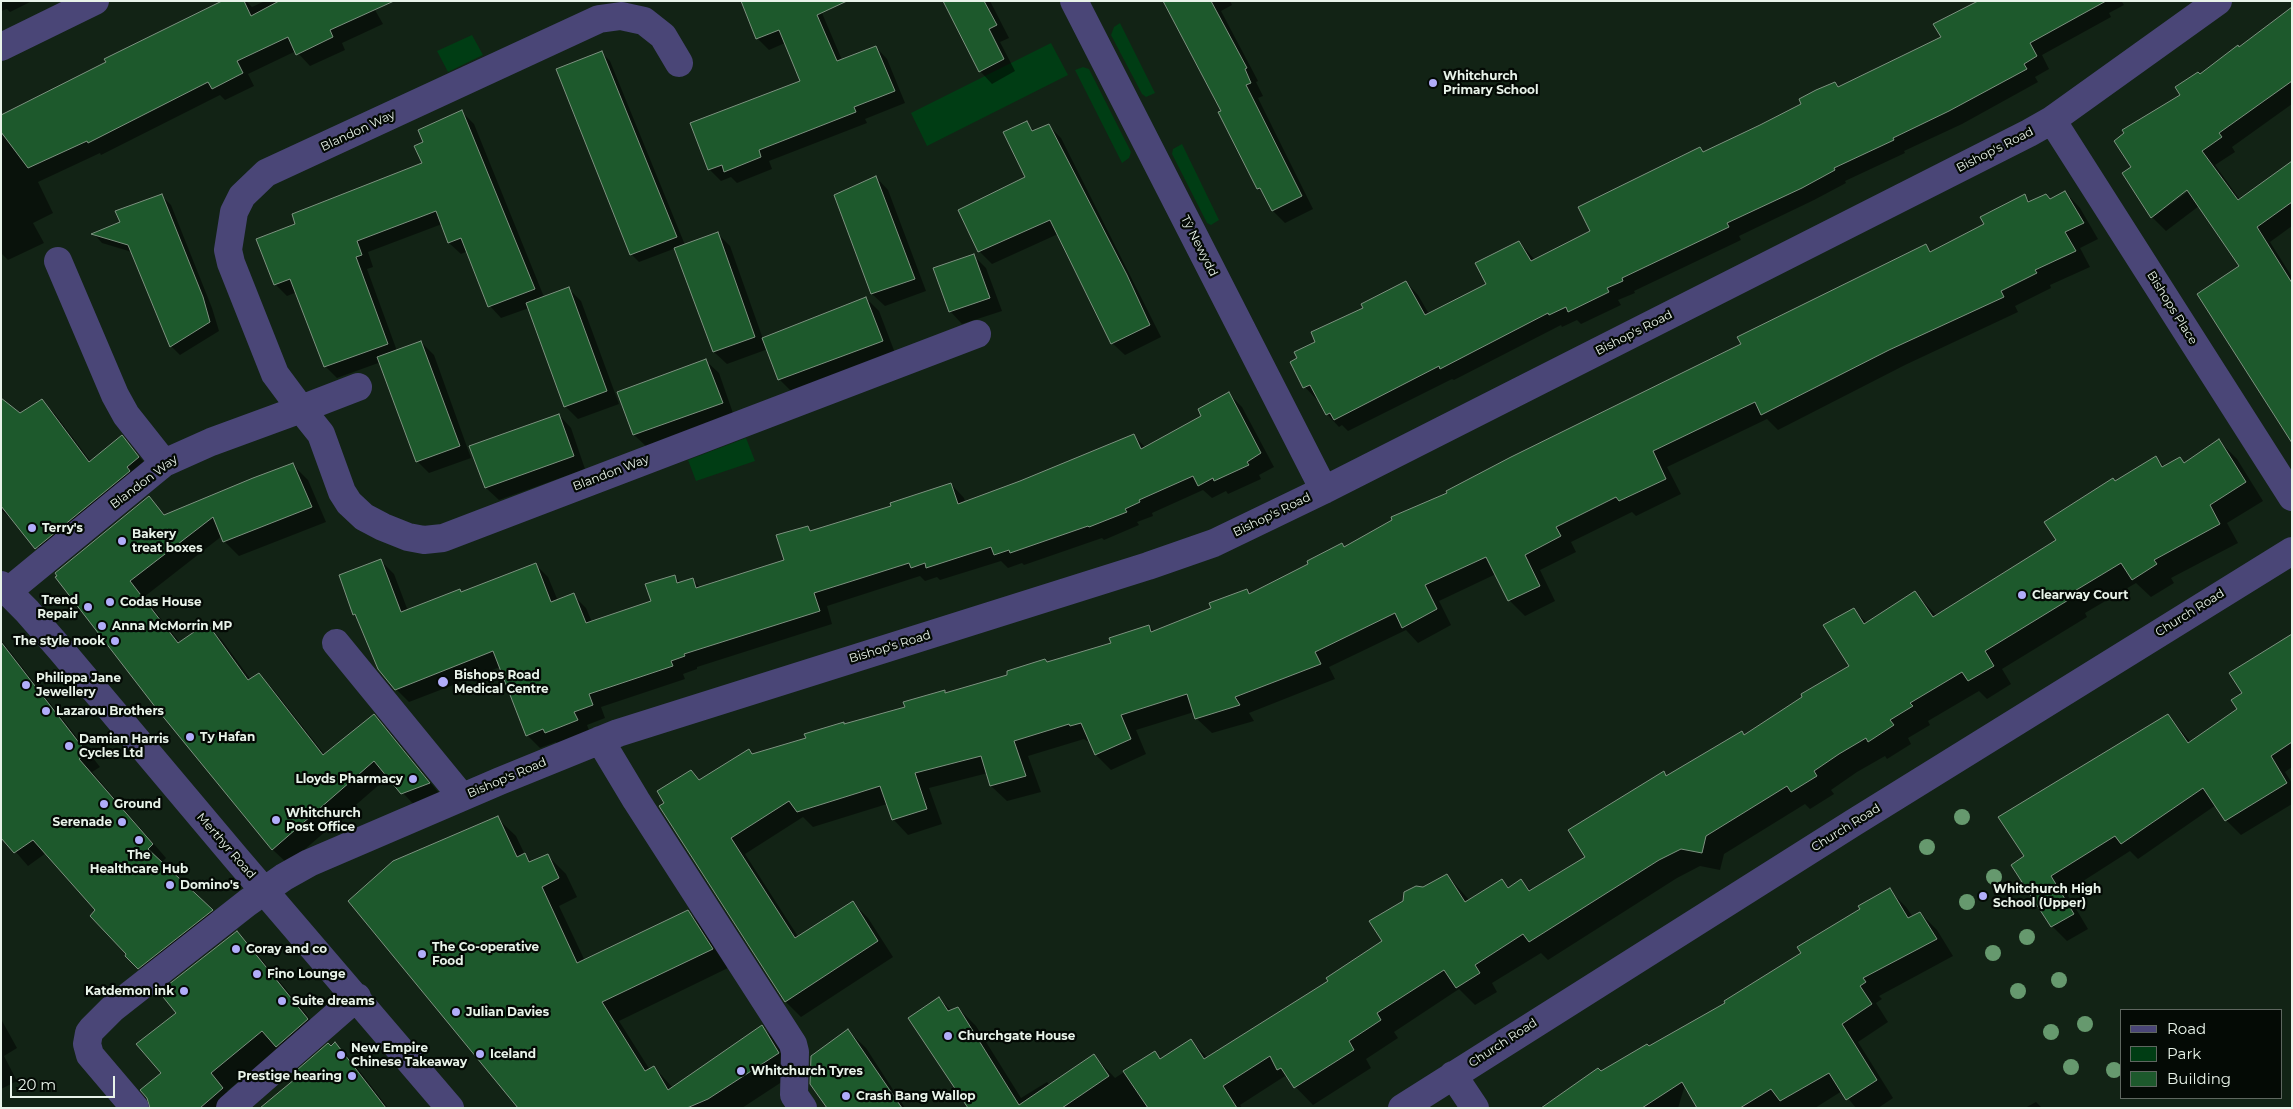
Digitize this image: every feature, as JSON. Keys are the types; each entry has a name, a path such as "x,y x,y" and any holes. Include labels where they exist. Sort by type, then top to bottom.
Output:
{"street":[{"path":"1,47 95,1"},
{"name":"Tŷ Newydd","path":"1074,1 1324,490"},
{"name":"Bishop's Road","path":"135,1108 90,1055 87,1044 89,1033 97,1022 264,890 320,857 600,740 1181,556 1214,542 1324,490 2052,120 2218,1"},
{"name":"Blandon Way","path":"679,63 663,36 644,21 621,16 599,19 266,173 242,196 234,212 228,250 231,264 275,374 321,434 342,492 356,511 376,524 408,537 424,540 443,538 977,334"},
{"name":"Bishops Place","path":"2052,120 2292,497"},
{"path":"58,261 115,395 126,415 164,464"},
{"name":"Blandon Way","path":"4,589 164,464 210,442 358,387"},
{"name":"Church Road","path":"1402,1108 1836,834 2292,551"},
{"name":"Merthyr Road","path":"4,589 28,611 264,890 358,997 450,1108"},
{"path":"336,642 462,797"},
{"path":"600,740 636,800 793,1044 795,1052 790,1104"},
{"path":"230,1108 358,997"},
{"path":"1453,1075 1475,1108"}],"green space":[{"path":"1120,23 1155,93 1146,97 1142,94 1111,35 1114,27"},
{"path":"472,35 483,55 448,72 437,51"},
{"path":"1051,43 1068,75 927,146 911,113"},
{"path":"1083,67 1089,69 1131,152 1129,158 1122,163 1075,70"},
{"path":"1182,144 1219,220 1211,225 1207,223 1172,154 1173,149"},
{"path":"746,438 755,461 696,481 688,460"}],"building":[{"path":"222,1 244,1 251,16 279,1 394,1 330,30 333,37 296,55 288,37 237,61 243,73 212,89 208,82 88,143 87,141 28,168 1,132 1,115 106,62 104,59"},
{"path":"741,1 847,1 817,15 837,61 876,46 895,91 854,107 856,112 759,150 761,157 724,172 722,165 708,170 690,123 800,81 779,30 756,39"},
{"path":"943,1 984,1 997,25 989,29 1004,59 979,72"},
{"path":"1163,1 1211,1 1247,68 1245,69 1251,83 1246,85 1302,196 1272,211 1260,188 1257,189 1218,112 1221,111"},
{"path":"1978,1 2106,1 2030,43 2037,56 2024,64 2027,69 1949,111 1893,138 1894,140 1834,168 1835,170 1802,188 1727,223 1729,227 1622,278 1623,281 1607,288 1609,292 1568,312 1566,307 1549,315 1548,313 1440,369 1439,366 1334,420 1330,413 1326,415 1310,385 1303,388 1290,362 1297,358 1294,352 1315,342 1311,332 1363,308 1361,304 1406,281 1425,315 1486,284 1475,263 1519,241 1531,261 1590,231 1578,207 1700,147 1703,152 1760,125 1801,104 1799,99 1816,90 1835,82 1838,87 1941,37 1933,24"},
{"path":"2292,7 2292,81 2219,133 2222,137 2202,151 2238,200 2292,161 2292,202 2257,227 2292,283 2292,443 2197,294 2239,266 2187,190 2151,218 2122,173 2131,167 2114,141 2124,133 2122,130 2180,95 2175,87 2198,72 2200,74"},
{"path":"602,51 677,237 630,255 556,69"},
{"path":"462,110 535,289 488,307 461,238 448,243 436,211 357,241 362,255 356,257 388,344 324,367 290,279 274,285 256,239 295,224 292,214 422,163 414,146 423,142 418,130"},
{"path":"1027,121 1032,131 1049,124 1127,275 1150,325 1111,344 1050,220 978,252 958,210 1025,177 1003,132"},
{"path":"876,176 915,279 871,294 834,195"},
{"path":"2065,191 2084,223 2065,232 2076,251 2035,270 2037,273 2001,291 2004,297 1889,350 1761,415 1755,402 1653,451 1666,479 1619,501 1616,497 1556,527 1561,536 1525,555 1540,586 1508,601 1486,557 1425,585 1437,609 1402,628 1395,613 1315,652 1321,664 1235,697 1240,705 1195,719 1187,694 1121,715 1131,739 1095,755 1081,723 1070,726 1069,724 1014,741 1026,776 990,786 981,756 915,773 927,809 892,820 880,786 797,812 789,801 731,838 795,938 853,901 878,941 785,1002 659,806 664,803 657,791 691,770 699,780 749,749 752,754 806,738 804,734 905,707 903,702 945,690 945,693 1007,675 1007,671 1045,659 1047,662 1111,643 1109,638 1149,625 1151,632 1211,608 1209,603 1247,589 1249,594 1308,564 1307,561 1342,543 1344,547 1392,520 1391,517 1447,493 1446,491 1511,457 1741,344 1737,337 1926,244 1930,252 1984,224 1980,217 2025,194 2028,202 2046,194 2050,199"},
{"path":"162,194 203,297 210,322 170,347 128,245 91,234 120,222 115,211"},
{"path":"718,232 755,337 713,352 674,248"},
{"path":"974,254 990,298 949,312 933,268"},
{"path":"569,287 607,391 564,407 526,303"},
{"path":"866,297 883,341 778,380 762,338"},
{"path":"421,341 460,446 416,462 377,357"},
{"path":"706,359 723,403 633,435 617,392"},
{"path":"1229,392 1261,453 1247,462 1249,465 1214,481 1213,478 1198,486 1193,476 1139,500 1140,502 1125,509 1127,512 1089,527 1010,553 1009,550 994,555 991,547 926,568 925,563 911,568 909,563 814,593 820,611 684,654 685,656 671,661 673,666 589,694 593,705 574,712 578,720 545,733 543,729 526,736 493,651 395,690 378,669 355,614 353,615 339,575 381,559 401,612 460,589 461,592 536,563 551,602 574,593 586,623 651,601 645,584 675,575 677,583 693,578 696,588 784,560 776,535 808,526 810,531 891,506 890,503 951,483 958,504 1020,481 1134,434 1141,449 1201,416 1198,409"},
{"path":"1,398 20,413 42,399 89,462 122,435 139,457 127,467 130,471 35,549 1,506"},
{"path":"559,414 574,456 485,488 469,446"},
{"path":"2219,439 2246,482 2210,505 2220,524 2154,560 2157,564 2132,580 2121,563 2068,595 2070,599 1985,651 1994,666 1968,681 1962,672 1910,703 1913,706 1890,720 1894,725 1868,742 1866,738 1839,754 1814,771 1817,776 1791,792 1787,786 1706,836 1702,853 1681,849 1659,860 1529,942 1523,934 1475,965 1480,973 1456,988 1444,970 1377,1013 1381,1020 1349,1041 1354,1050 1294,1088 1281,1068 1277,1070 1270,1056 1223,1086 1237,1108 1148,1108 1123,1071 1155,1051 1160,1059 1191,1039 1204,1059 1328,981 1326,978 1382,941 1369,921 1403,901 1404,892 1416,886 1423,887 1447,874 1465,902 1502,879 1508,888 1521,879 1529,891 1585,857 1568,830 1664,771 1666,776 1742,731 1744,735 1802,697 1801,694 1849,666 1823,625 1854,608 1864,624 1915,591 1933,617 2056,540 2044,522 2113,478 2115,481 2156,456 2162,467 2180,457 2184,463"},
{"path":"293,463 312,507 223,542 213,517 130,581 178,643 207,623 248,680 259,673 323,755 374,714 430,783 401,794 374,761 272,850 156,708 55,577 57,576 55,573 149,496 164,515"},
{"path":"2292,634 2292,742 2271,756 2287,783 2225,821 2203,788 2121,844 2115,836 2051,876 2074,914 2051,927 2011,865 2024,856 1998,817 2168,714 2188,743 2237,709 2231,700 2242,693 2229,673"},
{"path":"1,642 87,753 79,759 153,844 148,849 213,910 138,969 90,916 95,910 33,840 14,853 1,838"},
{"path":"498,816 517,857 525,853 529,862 548,854 559,878 542,887 577,963 688,910 713,949 602,1002 645,1071 654,1066 668,1090 762,1025 779,1053 708,1099 687,1108 518,1108 348,901 393,861"},
{"path":"1890,888 1908,918 1920,912 1937,939 1863,978 1866,982 1860,986 1872,1004 1842,1024 1877,1080 1846,1100 1829,1073 1780,1101 1771,1089 1740,1108 1697,1108 1682,1082 1642,1108 1541,1108 1598,1068 1601,1071 1647,1044 1649,1046 1725,1003 1724,1001 1801,953 1797,947 1860,909 1858,906"},
{"path":"237,931 308,1019 276,1047 262,1031 211,1073 223,1088 200,1108 150,1108 147,1098 140,1090 161,1073 136,1044 176,1013 159,992"},
{"name":"Churchgate House","path":"939,997 948,1011 958,1007 1019,1105 1094,1054 1109,1076 1062,1108 968,1108 908,1018"},
{"path":"848,1029 902,1108 827,1108 810,1084 811,1056"},
{"path":"335,1042 386,1108 260,1108 301,1074 297,1070 328,1043 331,1046"}],"place":[{"name":"Whitchurch Primary School","path":"1433,83"},
{"name":"Terry's","path":"32,528"},
{"name":"Bakery treat boxes","path":"122,541"},
{"name":"Clearway Court","path":"2022,595"},
{"name":"Codas House","path":"110,602"},
{"name":"Trend Repair","path":"88,607"},
{"name":"Anna McMorrin MP","path":"102,626"},
{"name":"The style nook","path":"115,641"},
{"name":"Bishops Road Medical Centre","path":"443,682"},
{"name":"Philippa Jane Jewellery","path":"26,685"},
{"name":"Lazarou Brothers","path":"46,711"},
{"name":"Ty Hafan","path":"190,737"},
{"name":"Damian Harris Cycles Ltd","path":"69,746"},
{"name":"Lloyds Pharmacy","path":"413,779"},
{"name":"Ground","path":"104,804"},
{"name":"Whitchurch Post Office","path":"276,820"},
{"name":"Serenade","path":"122,822"},
{"name":"The Healthcare Hub","path":"139,840"},
{"name":"Domino's","path":"170,885"},
{"name":"Whitchurch High School (Upper)","path":"1983,896"},
{"name":"Coray and co","path":"236,949"},
{"name":"The Co-operative Food","path":"422,954"},
{"name":"Fino Lounge","path":"257,974"},
{"name":"Katdemon ink","path":"184,991"},
{"name":"Suite dreams","path":"282,1001"},
{"name":"Julian Davies","path":"456,1012"},
{"name":"Churchgate House","path":"948,1036"},
{"name":"Iceland","path":"480,1054"},
{"name":"New Empire Chinese Takeaway","path":"341,1055"},
{"name":"Whitchurch Tyres","path":"741,1071"},
{"name":"Prestige hearing","path":"352,1076"},
{"name":"Crash Bang Wallop","path":"846,1096"}]}
